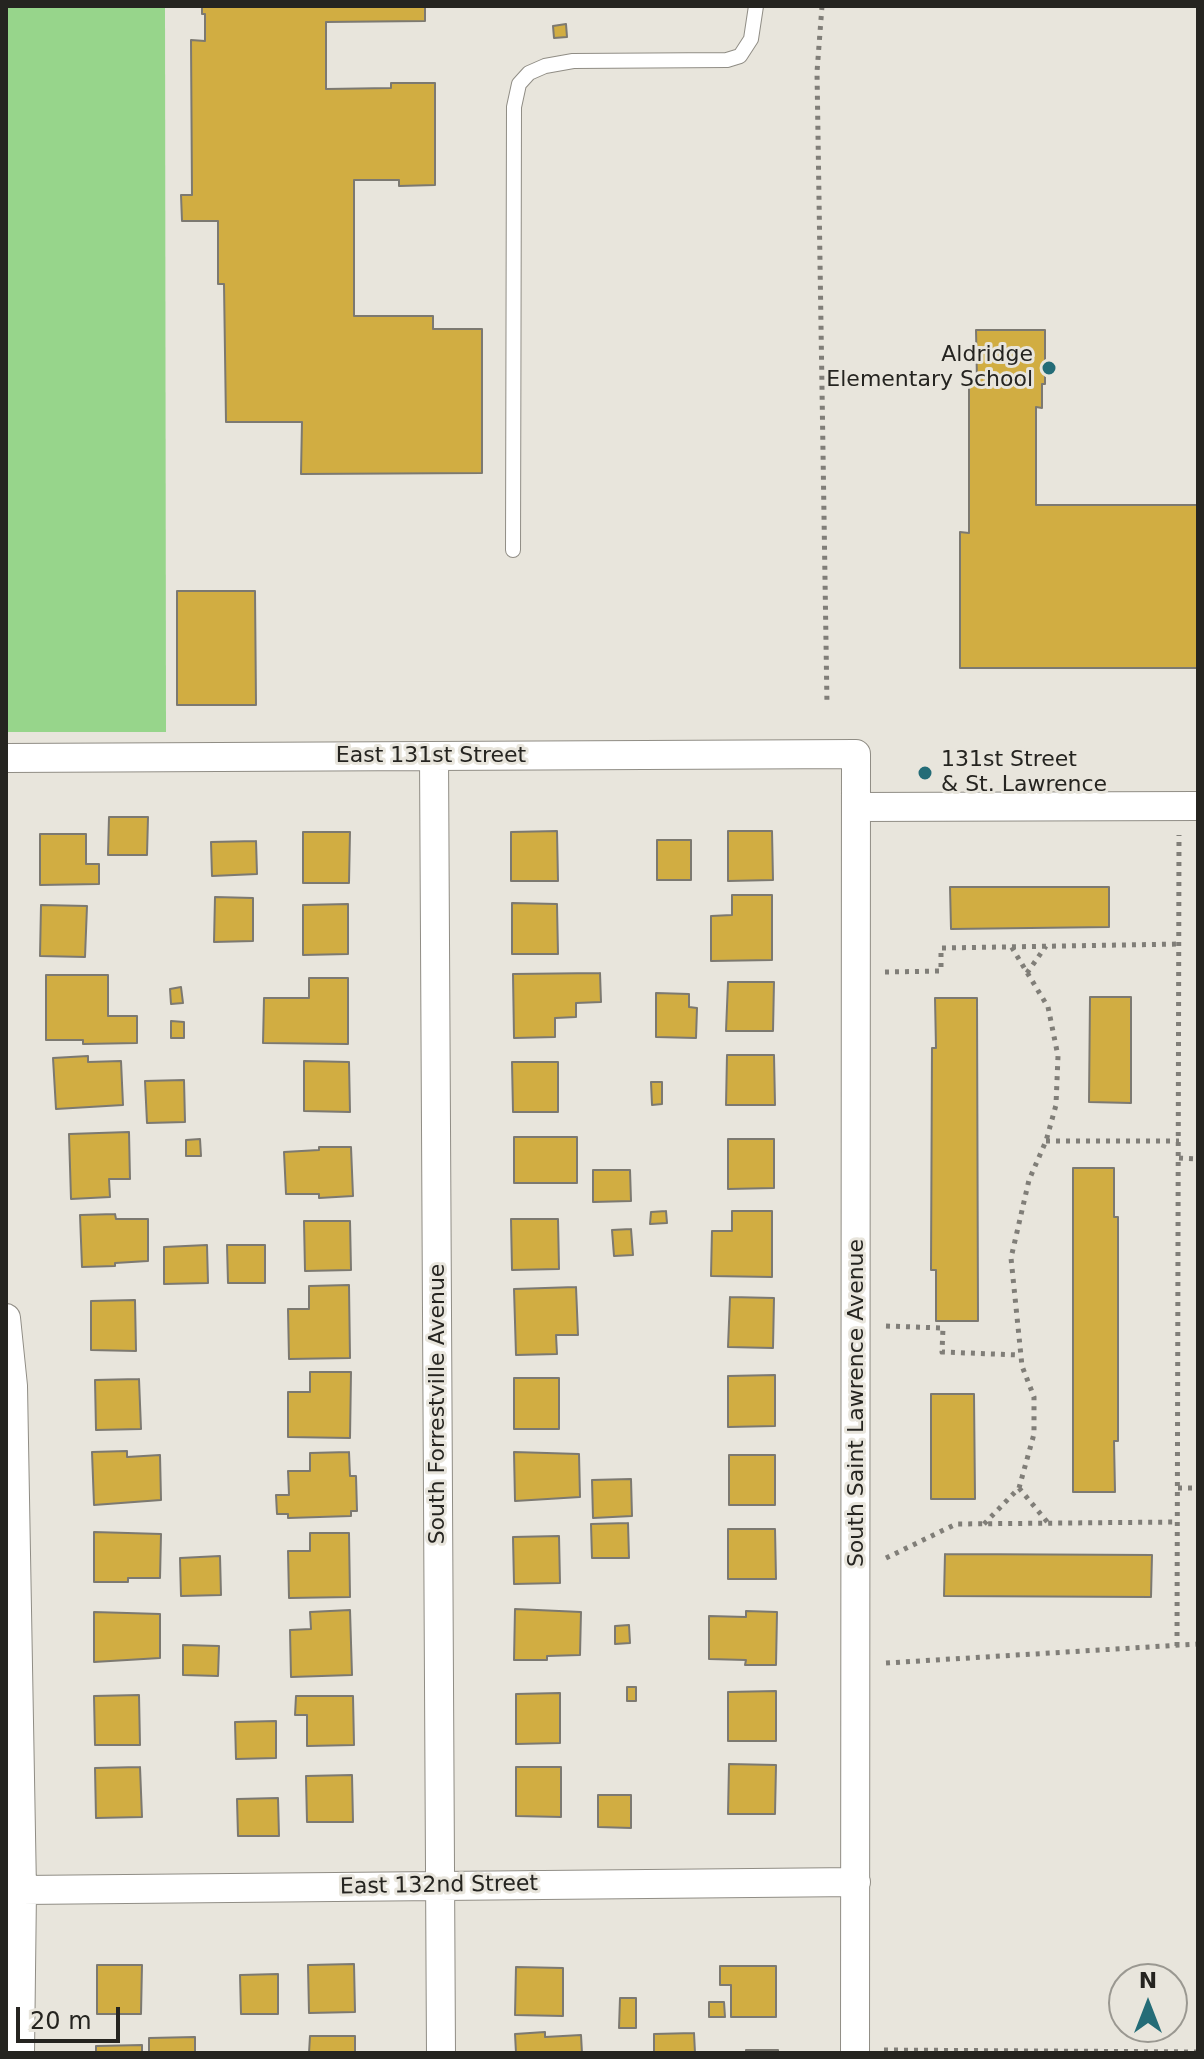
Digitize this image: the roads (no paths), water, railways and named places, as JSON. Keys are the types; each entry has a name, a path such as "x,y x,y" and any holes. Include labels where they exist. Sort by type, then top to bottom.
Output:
{"street":[{"name":"East 131st Street","path":"6,758 856,754"},
{"name":"South Saint Lawrence Avenue","path":"855,2053 856,754"},
{"name":"South Forrestville Avenue","path":"434,756 441,2053"},
{"path":"857,807 1198,806"},
{"path":"6,1318 13,1386 22,1890 20,2053"},
{"name":"East 132nd Street","path":"22,1890 856,1882"}],"lane":[{"path":"513,550 514,107 519,84 529,73 545,66 573,61 727,60 740,56 751,39 756,6"}],"place":[{"name":"Aldridge Elementary School","path":"1049,368"},
{"name":"131st Street & St. Lawrence","path":"925,773"}]}
